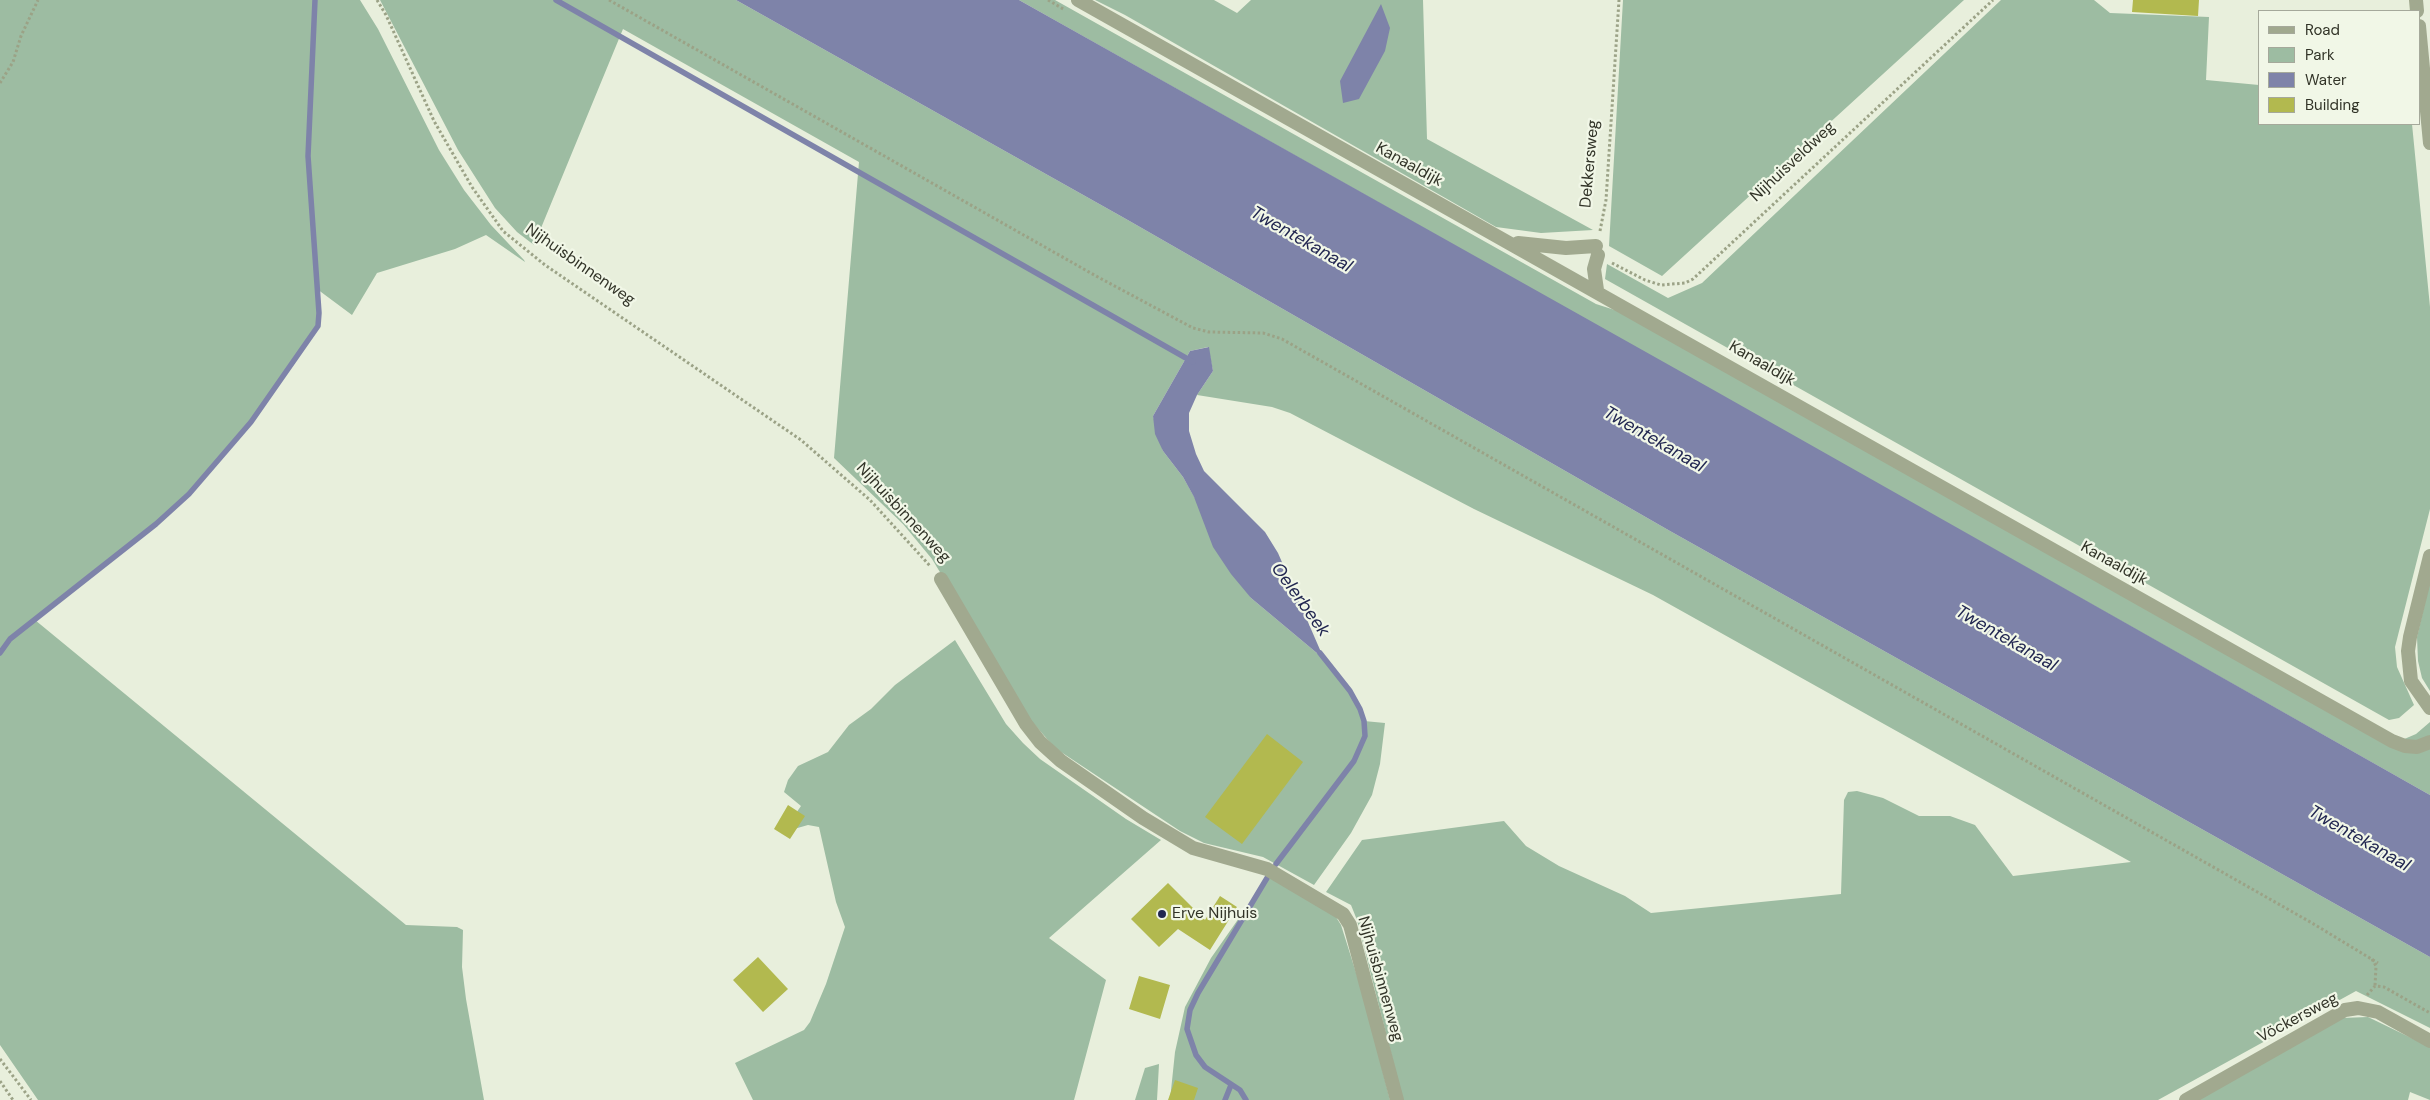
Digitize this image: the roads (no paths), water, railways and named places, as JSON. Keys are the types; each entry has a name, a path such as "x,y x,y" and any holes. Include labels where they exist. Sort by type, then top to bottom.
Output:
{"street":[{"name":"Kanaaldijk","path":"1078,0 1597,290 2392,741 2405,746 2416,747 2430,742"},
{"path":"2420,37 2430,143"},
{"path":"1512,243 1597,250 1594,269 1597,290"},
{"path":"2430,556 2408,652 2411,681 2430,708"},
{"name":"Nijhuisbinnenweg","path":"941,579 1026,724 1040,742 1061,760 1143,818 1193,848 1266,869 1343,914 1350,924 1397,1100"},
{"name":"Vöckersweg","path":"2186,1100 2336,1014 2358,1008 2378,1012 2430,1041"}],"water":[{"name":"Twentekanaal","path":"736,0 1019,0 1710,388 2430,795 2430,957 1670,531 1126,219"},
{"path":"1381,4 1390,28 1385,51 1359,99 1343,103 1340,81"},
{"path":"1209,347 1213,371 1197,395 1189,413 1189,431 1196,454 1204,471 1265,532 1278,553 1324,659 1251,598 1231,574 1213,547 1194,497 1183,477 1163,451 1155,434 1153,416 1190,351"}],"waterway":[{"path":"0,653 10,639 156,524 189,494 251,422 318,326 319,313 308,156 315,0"},
{"path":"556,0 1193,362"},
{"name":"Oelerbeek","path":"1276,864 1354,761 1365,736 1364,721 1360,709 1350,691 1320,653"},
{"name":"Oelerbeek","path":"1246,1100 1240,1090 1205,1067 1196,1055 1187,1029 1190,1010 1198,993 1267,878"},
{"path":"1225,1100 1231,1085"}],"place":[{"name":"Erve Nijhuis","path":"1162,914"}]}
